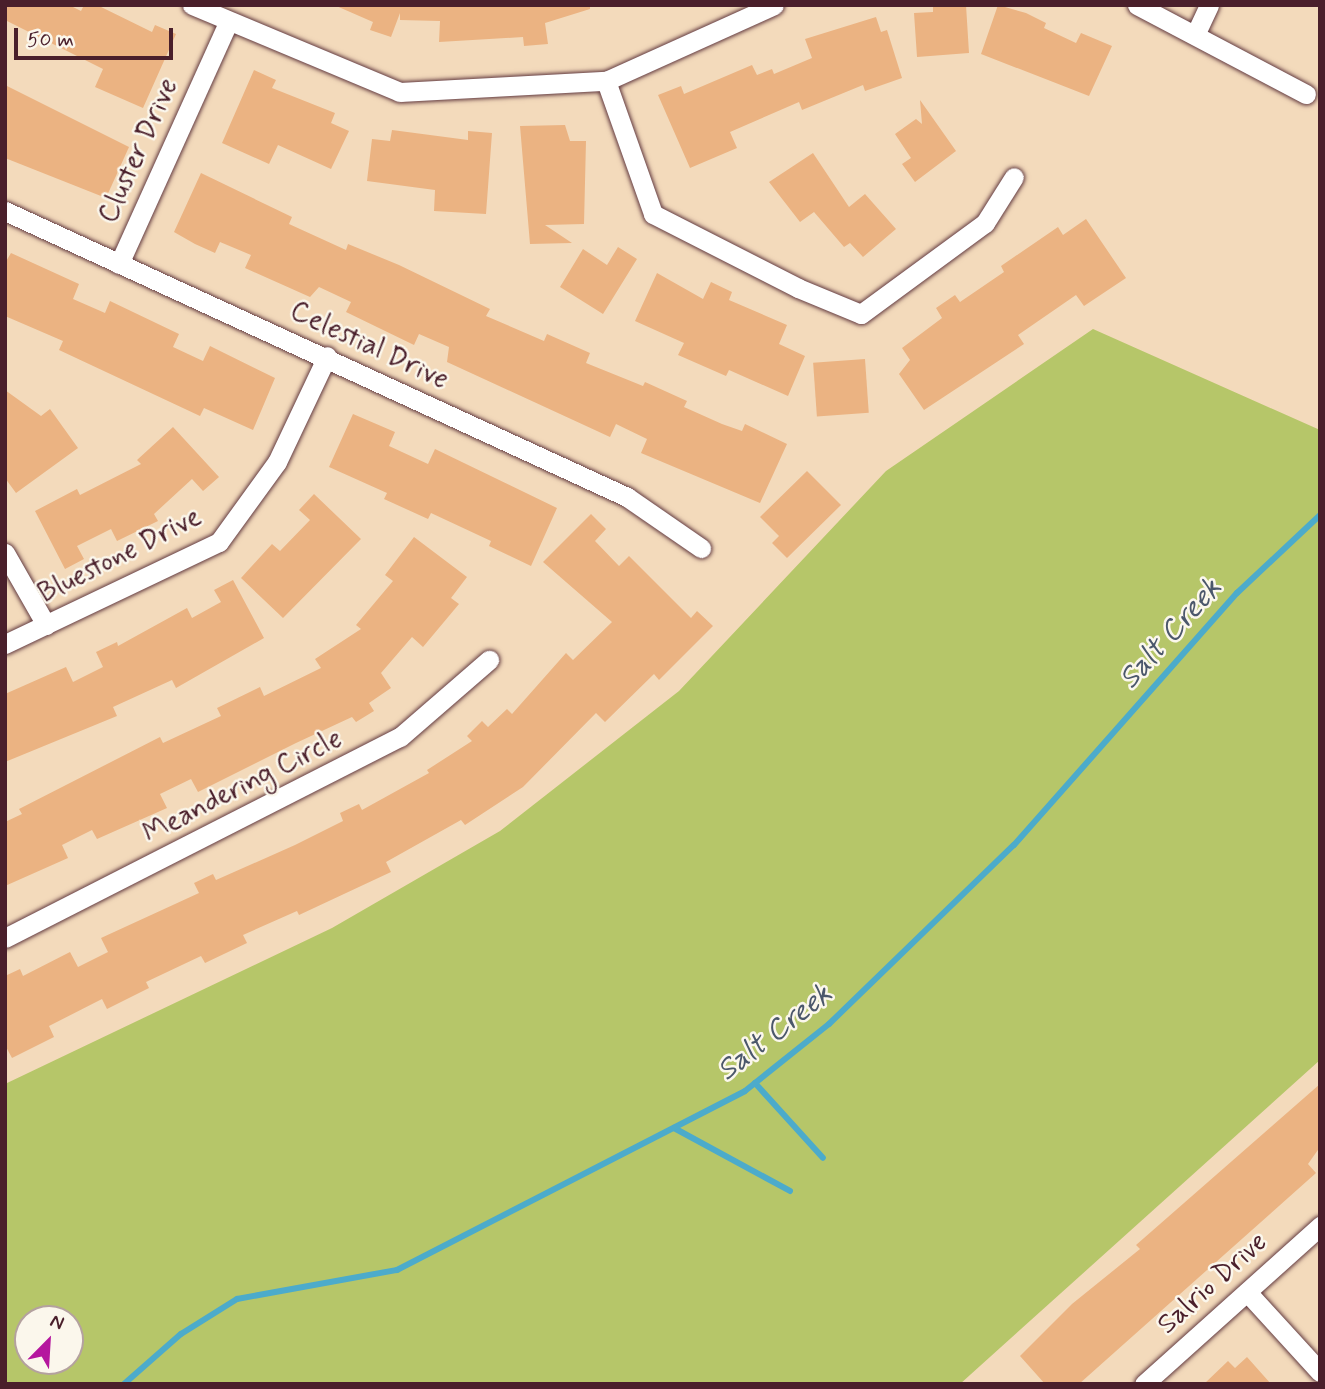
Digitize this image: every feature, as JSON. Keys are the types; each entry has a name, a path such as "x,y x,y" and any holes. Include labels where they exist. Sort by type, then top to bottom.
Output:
{"street":[{"path":"192,5 228,23 400,92 606,81 774,5"},
{"path":"1137,5 1196,33 1306,94"},
{"path":"1196,33 1209,5"},
{"name":"Cluster Drive","path":"119,264 228,23"},
{"path":"606,81 653,214 798,288 861,314 985,223 1014,177"},
{"name":"Celestial Drive","path":"5,211 327,356 627,497 701,548"},
{"name":"Bluestone Drive","path":"5,644 219,542 277,462 327,356"},
{"path":"5,553 46,625"},
{"name":"Meandering Circle","path":"5,938 400,737 489,660"},
{"name":"Salrio Drive","path":"1144,1384 1320,1226"},
{"path":"1247,1292 1320,1372"}],"green space":[{"path":"1093,329 1320,430 1320,1060 960,1384 5,1384 5,1084 332,928 500,831 679,691 886,471"}],"building":[{"path":"5,5 69,5 81,11 84,5 97,5 152,32 155,25 176,34 143,108 95,87 103,69 5,20"},
{"path":"334,5 590,5 590,9 545,23 548,44 524,46 523,37 439,42 440,21 400,20 400,13 391,37 370,30 373,22"},
{"path":"933,5 966,5 969,53 917,57 914,13 933,12"},
{"path":"998,5 1026,13 1046,23 1044,28 1076,43 1081,33 1112,46 1089,96 981,54"},
{"path":"876,17 881,32 887,30 902,78 865,91 863,85 802,110 799,102 730,132 737,148 690,168 658,95 681,86 684,94 752,65 757,75 772,69 774,74 812,58 805,39"},
{"path":"254,70 276,80 272,88 335,113 331,123 349,131 331,169 278,145 269,164 222,143"},
{"path":"5,85 129,147 106,198 5,158"},
{"path":"920,100 956,151 915,182 902,164 911,158 895,134 916,119 922,124"},
{"path":"565,125 570,141 586,141 584,224 545,225 572,243 530,244 520,126"},
{"path":"392,130 468,140 468,131 492,133 486,214 434,211 435,190 367,181 372,139 390,141"},
{"path":"813,153 849,207 865,194 896,229 863,257 850,243 844,247 814,212 800,222 769,182"},
{"path":"201,173 292,217 289,224 346,250 348,244 399,265 490,309 486,316 544,341 547,334 590,353 586,363 643,386 645,382 687,401 684,407 722,424 742,431 745,424 787,444 760,503 641,453 647,439 616,424 610,437 447,362 449,347 419,334 414,345 346,312 351,302 319,287 310,297 245,268 251,255 220,242 215,253 174,232"},
{"path":"1086,219 1126,278 1084,306 1076,295 1018,335 1024,344 924,410 899,374 910,360 902,348 942,318 936,308 955,295 960,302 1004,272 1001,266 1058,227 1063,235"},
{"path":"618,247 637,259 603,314 560,287 583,249 607,265"},
{"path":"11,253 79,284 73,299 105,313 110,301 179,334 173,347 203,361 210,346 275,378 253,430 204,408 200,416 59,350 63,341 5,316 5,263"},
{"path":"657,273 703,299 711,282 732,292 729,300 787,325 779,344 805,356 788,396 729,370 726,376 678,355 684,343 635,321"},
{"path":"865,359 869,413 817,416 813,363"},
{"path":"5,390 41,416 50,409 78,448 16,493 5,478"},
{"path":"353,414 395,432 389,446 428,464 435,449 557,508 531,566 489,546 491,541 431,513 428,519 384,499 387,493 329,467"},
{"path":"173,427 219,477 203,491 192,479 154,514 158,521 117,541 111,529 77,546 84,559 65,569 35,511 77,489 80,495 141,464 137,460"},
{"path":"807,471 841,505 787,558 772,543 779,536 760,517"},
{"path":"314,494 361,539 283,618 241,578 272,544 280,551 310,520 299,510"},
{"path":"591,514 606,529 595,541 619,566 629,556 691,618 697,611 713,626 659,680 654,674 605,722 596,713 523,787 465,825 461,820 386,862 391,872 299,915 297,911 243,935 247,943 205,963 201,956 146,982 149,988 107,1009 102,999 49,1026 54,1037 12,1058 5,1045 5,976 20,969 23,976 70,952 78,967 108,952 101,938 199,893 194,883 213,874 216,880 295,845 343,821 340,813 359,804 362,810 429,773 427,770 472,741 467,736 482,721 488,727 507,709 512,714 566,653 573,660 612,622 543,562"},
{"path":"414,537 467,577 451,598 459,604 423,647 412,637 381,673 391,688 369,703 374,711 356,722 352,717 198,792 191,779 160,794 167,808 97,839 92,830 62,845 68,858 5,886 5,822 22,814 19,809 160,737 163,743 221,716 217,708 260,687 264,696 321,668 315,659 361,629 356,625 393,581 385,575"},
{"path":"233,580 264,638 176,688 172,680 113,707 117,716 5,762 5,694 66,667 73,682 103,667 96,652 117,642 118,646 187,608 192,618 221,602 214,590"},
{"path":"1320,1084 1320,1147 1308,1164 1316,1173 1079,1384 1045,1384 1020,1356 1072,1304 1140,1249 1136,1245"},
{"path":"1247,1357 1271,1384 1204,1384 1228,1361 1235,1368"}],"waterway":[{"name":"Salt Creek","path":"124,1384 181,1334 237,1299 397,1270 745,1091 829,1024 1014,845 1237,593 1320,515"},
{"path":"755,1083 823,1158"},
{"path":"674,1128 790,1191"}]}
